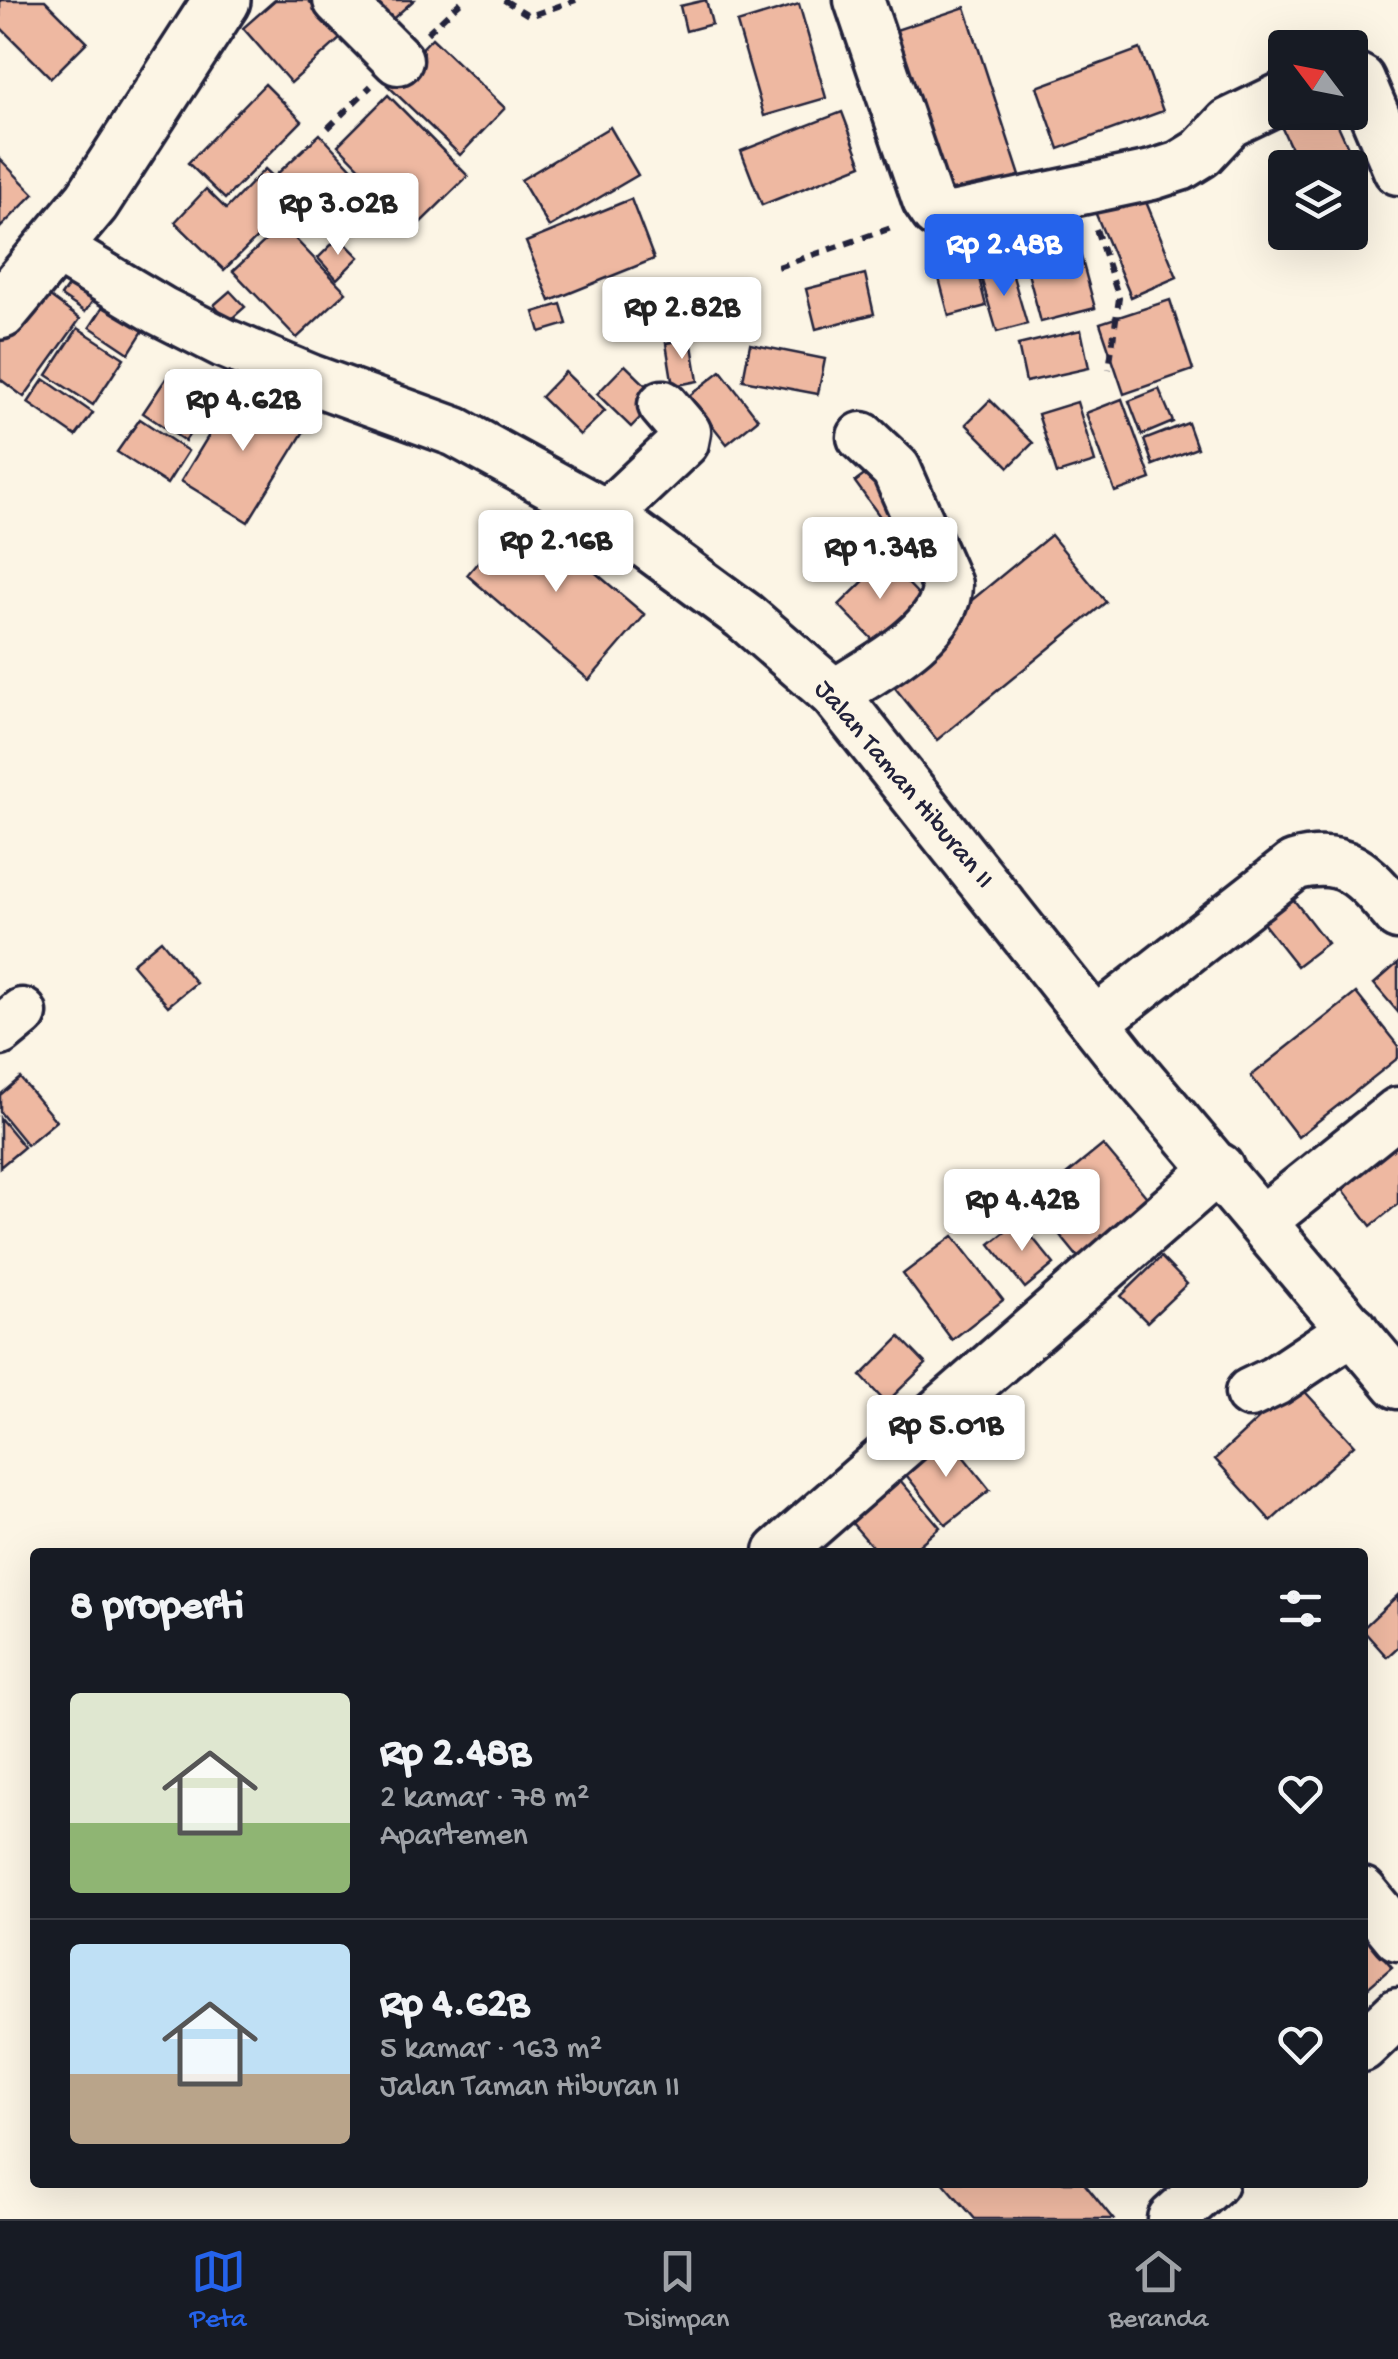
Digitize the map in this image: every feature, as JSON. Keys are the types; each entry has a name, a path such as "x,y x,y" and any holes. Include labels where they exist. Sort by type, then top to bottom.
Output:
{"main road":[{"path":"0,311 56,248 130,145 222,0"}],"street":[{"path":"338,0 398,60"},
{"path":"859,0 928,200 936,212 952,217 1180,166 1230,124 1268,105"},
{"path":"1368,99 1398,170"},
{"name":"Jalan Taman Hiburan II","path":"56,248 161,312 224,343 624,498 744,616 859,678 1095,1022 1398,1384"},
{"path":"624,498 684,442 686,432 663,404"},
{"path":"859,678 937,618 947,597 947,585 896,469 862,437"},
{"path":"1095,1022 1294,866 1321,858 1339,862 1368,880 1398,915"},
{"path":"1263,1220 1398,1112"},
{"path":"784,1548 1219,1168"},
{"path":"1250,1393 1275,1381 1352,1329"},
{"path":"1368,1899 1398,1936"},
{"path":"1368,2042 1398,2014"},
{"path":"1172,2219 1206,2188"}],"path":[{"path":"504,0 530,16 576,0"},
{"path":"328,128 398,60"},
{"path":"1083,190 1119,298 1109,368"},
{"path":"778,267 936,212"}],"building":[{"path":"0,0 45,0 87,42 51,78 0,27"},
{"path":"275,0 308,0 341,38 291,83 243,28"},
{"path":"349,0 414,0 378,32"},
{"path":"706,0 712,24 686,31 680,6"},
{"path":"799,4 826,98 764,116 737,23"},
{"path":"965,7 1020,176 951,199 896,30"},
{"path":"432,38 505,108 460,155 387,85"},
{"path":"1140,49 1163,111 1059,149 1037,87"},
{"path":"265,84 302,121 225,199 188,163"},
{"path":"388,95 468,176 417,226 338,145"},
{"path":"842,112 862,165 762,205 741,151"},
{"path":"610,127 638,175 549,227 521,180"},
{"path":"1283,130 1340,130 1349,150 1292,150"},
{"path":"320,134 356,173 314,213 277,174"},
{"path":"0,159 34,194 0,228"},
{"path":"265,169 316,217 298,236 278,217 224,270 175,222 206,189 226,209"},
{"path":"1142,192 1177,277 1131,297 1095,212"},
{"path":"631,199 654,259 550,301 526,242"},
{"path":"1071,220 1095,308 1041,322 1018,235"},
{"path":"282,225 346,292 297,338 233,271"},
{"path":"339,237 359,257 337,279 318,258"},
{"path":"970,242 986,306 949,316 932,252"},
{"path":"1010,266 1027,324 997,332 980,274"},
{"path":"79,271 103,286 85,312 61,296"},
{"path":"865,274 874,314 816,329 806,289"},
{"path":"698,282 703,335 664,339 660,285"},
{"path":"31,283 80,319 24,397 0,379 0,325"},
{"path":"230,291 245,307 228,322 214,305"},
{"path":"111,295 150,320 129,353 90,327"},
{"path":"1170,300 1193,370 1124,394 1100,323"},
{"path":"561,304 567,324 540,332 534,312"},
{"path":"78,328 124,358 93,405 47,375"},
{"path":"1081,330 1089,368 1026,382 1018,345"},
{"path":"691,339 698,381 673,386 666,343"},
{"path":"750,344 825,359 818,394 743,380"},
{"path":"625,365 659,398 631,427 597,394"},
{"path":"171,371 213,399 185,441 143,413"},
{"path":"721,371 758,419 727,444 689,396"},
{"path":"565,372 605,411 580,435 541,397"},
{"path":"44,379 93,413 76,436 28,403"},
{"path":"238,387 306,428 248,522 181,481"},
{"path":"1159,389 1173,422 1142,435 1129,401"},
{"path":"1122,399 1151,479 1115,492 1086,413"},
{"path":"990,400 1033,443 1009,467 966,424"},
{"path":"1077,402 1095,462 1057,474 1038,414"},
{"path":"140,419 188,451 167,484 117,452"},
{"path":"1188,423 1197,448 1153,465 1144,440"},
{"path":"889,457 920,500 886,525 855,482"},
{"path":"522,510 645,615 589,680 467,575"},
{"path":"1051,535 1106,602 937,740 883,673"},
{"path":"885,560 922,598 876,643 839,605"},
{"path":"1293,899 1327,943 1297,966 1263,923"},
{"path":"161,940 196,983 168,1006 132,964"},
{"path":"1398,963 1398,1012 1374,984"},
{"path":"1356,993 1398,1046 1398,1058 1298,1137 1251,1076"},
{"path":"20,1078 56,1121 27,1145 0,1112 0,1095"},
{"path":"0,1118 24,1147 0,1167"},
{"path":"1398,1123 1398,1204 1371,1226 1332,1175"},
{"path":"1103,1145 1151,1202 1081,1261 1033,1202"},
{"path":"1019,1221 1054,1264 1025,1288 990,1244"},
{"path":"953,1236 1003,1300 952,1340 903,1274"},
{"path":"1161,1257 1187,1284 1147,1322 1121,1296"},
{"path":"900,1337 926,1364 886,1403 861,1376"},
{"path":"1297,1383 1354,1445 1271,1521 1215,1459"},
{"path":"947,1436 990,1490 946,1525 903,1471"},
{"path":"894,1473 940,1527 916,1548 874,1548 845,1515"},
{"path":"1398,1595 1398,1647 1387,1657 1368,1636 1368,1623"},
{"path":"1368,1940 1392,1967 1368,1988"},
{"path":"948,2188 1088,2188 1113,2219 975,2219"}]}
